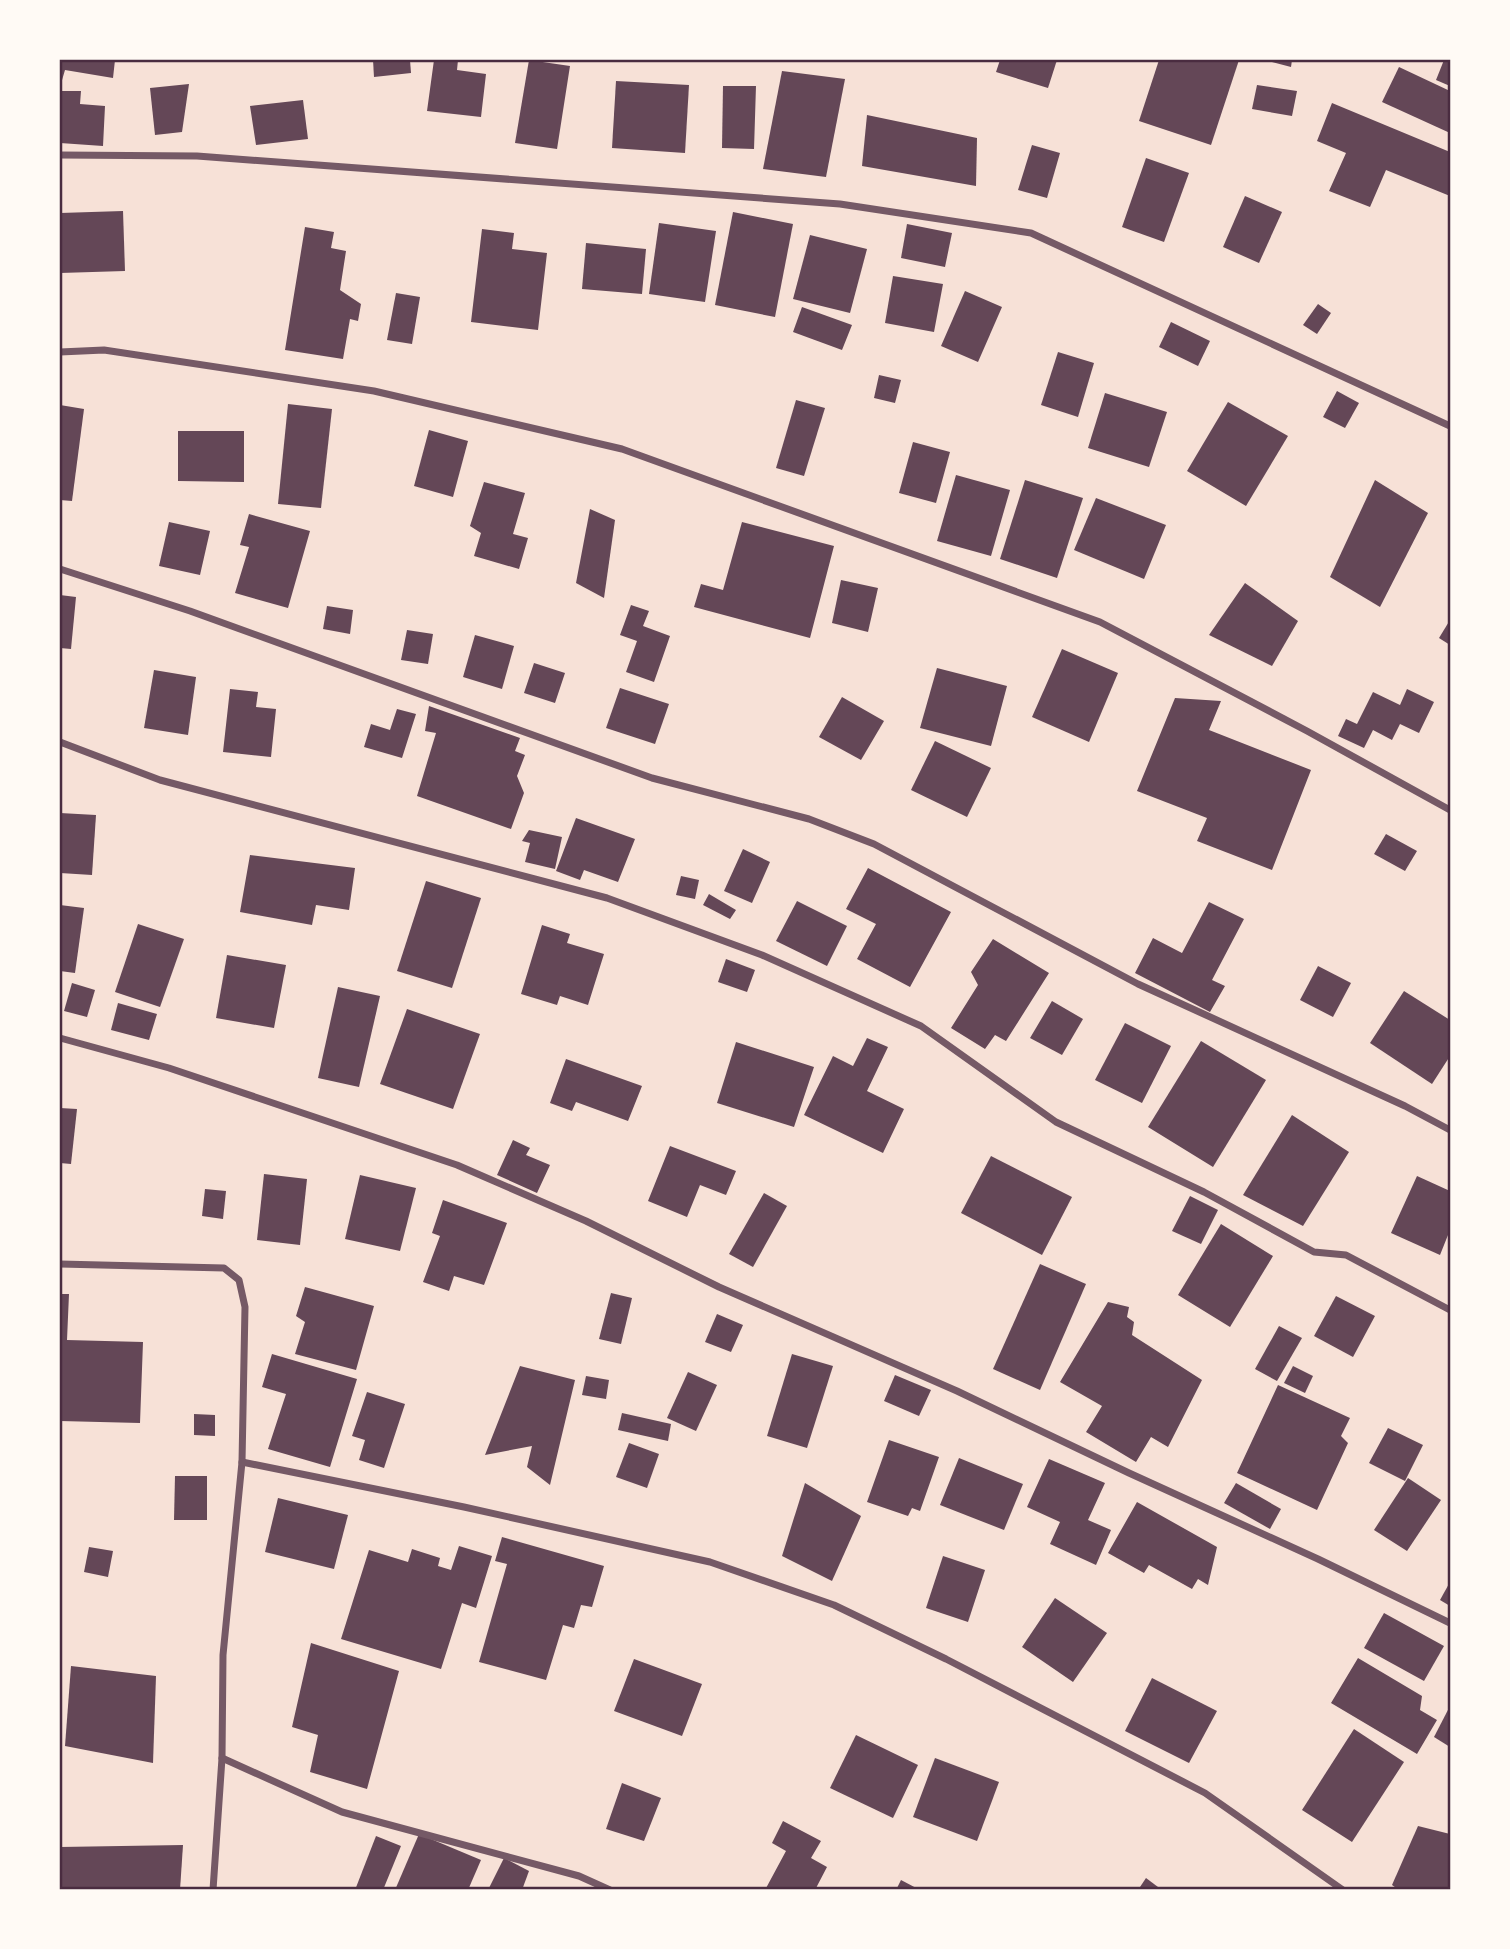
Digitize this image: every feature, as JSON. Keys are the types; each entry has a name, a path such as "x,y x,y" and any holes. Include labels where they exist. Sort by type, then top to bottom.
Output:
{"street":[{"path":"60,155 197,156 840,204 1031,233 1451,426"},
{"path":"60,352 104,350 374,391 622,449 1100,622 1451,810"},
{"path":"60,569 190,611 652,778 809,819 874,844 1138,985 1405,1106 1451,1130"},
{"path":"60,742 160,780 607,898 762,955 921,1026 1056,1122 1204,1192 1314,1252 1346,1255 1451,1310"},
{"path":"60,1038 169,1068 469,1170 586,1221 719,1287 957,1391 1451,1623"},
{"path":"60,1264 224,1268 239,1280 245,1307 242,1462 223,1655 222,1758 213,1889"},
{"path":"242,1462 464,1507 710,1562 834,1605 946,1659 1205,1793 1343,1889"},
{"path":"222,1758 342,1812 579,1876 610,1889"}],"building":[{"path":"60,60 115,60 113,78 65,70 60,87"},
{"path":"373,60 410,60 411,73 374,77"},
{"path":"434,60 458,60 457,70 486,74 481,117 427,111"},
{"path":"529,60 570,66 557,149 515,143"},
{"path":"1000,60 1057,60 1048,88 996,72"},
{"path":"1159,60 1239,60 1211,145 1139,121"},
{"path":"1264,60 1292,60 1291,67"},
{"path":"1444,60 1450,60 1450,86 1436,80"},
{"path":"1399,67 1450,91 1450,133 1382,102"},
{"path":"782,71 845,79 826,177 763,169"},
{"path":"616,81 689,85 685,153 612,148"},
{"path":"189,84 182,132 155,135 150,88"},
{"path":"1257,85 1297,91 1292,116 1252,109"},
{"path":"723,86 756,86 754,149 722,148"},
{"path":"60,91 81,91 80,104 105,106 103,146 60,143"},
{"path":"303,100 308,139 256,145 250,106"},
{"path":"1332,103 1450,152 1450,196 1386,170 1370,207 1329,191 1346,153 1317,141"},
{"path":"867,115 977,138 976,186 862,166"},
{"path":"1032,145 1060,153 1047,198 1018,190"},
{"path":"1146,158 1189,173 1164,242 1122,227"},
{"path":"1245,196 1282,212 1259,263 1223,247"},
{"path":"123,211 125,271 60,273 60,213"},
{"path":"733,212 793,224 775,317 715,305"},
{"path":"659,223 716,231 705,302 649,294"},
{"path":"907,224 952,233 945,267 901,258"},
{"path":"305,227 334,232 331,248 346,251 340,290 361,304 358,321 350,319 343,359 285,350"},
{"path":"482,229 514,233 512,249 547,253 538,330 471,322"},
{"path":"810,235 867,249 850,313 793,299"},
{"path":"586,243 646,249 642,294 582,289"},
{"path":"893,276 943,284 934,332 885,323"},
{"path":"965,291 1002,307 978,362 941,346"},
{"path":"396,293 420,297 412,344 387,340"},
{"path":"1318,304 1331,313 1317,334 1303,325"},
{"path":"802,307 852,325 842,350 793,332"},
{"path":"1171,322 1210,341 1198,366 1159,347"},
{"path":"1058,352 1094,363 1078,417 1041,405"},
{"path":"879,375 901,380 895,403 874,398"},
{"path":"1337,391 1359,403 1345,428 1323,417"},
{"path":"1105,393 1167,412 1149,467 1088,448"},
{"path":"796,400 825,408 804,476 776,468"},
{"path":"1228,402 1288,436 1246,506 1187,471"},
{"path":"288,404 332,409 321,508 278,504"},
{"path":"60,405 84,409 72,501 60,500"},
{"path":"429,430 468,441 453,497 414,486"},
{"path":"178,431 244,431 244,482 178,481"},
{"path":"913,442 950,452 936,503 899,493"},
{"path":"956,475 1010,490 991,556 937,541"},
{"path":"1025,480 1083,498 1057,578 1000,559"},
{"path":"1375,480 1428,513 1380,607 1330,577"},
{"path":"484,482 525,493 513,534 528,538 519,569 474,556 481,533 470,526"},
{"path":"1096,498 1166,525 1144,579 1074,550"},
{"path":"590,509 615,520 604,598 576,583"},
{"path":"249,514 310,531 288,608 235,593 249,547 240,545"},
{"path":"169,522 210,531 200,575 159,566"},
{"path":"742,522 834,546 810,638 694,607 701,584 723,590"},
{"path":"841,580 878,588 868,632 832,623"},
{"path":"1245,583 1298,621 1272,666 1209,635"},
{"path":"60,595 76,597 71,649 60,648"},
{"path":"631,605 649,611 643,626 670,636 654,682 626,672 637,641 620,635"},
{"path":"327,606 353,610 350,634 323,629"},
{"path":"1450,620 1450,645 1439,638"},
{"path":"407,630 433,634 428,664 401,660"},
{"path":"475,635 514,646 502,689 463,677"},
{"path":"1062,649 1118,673 1089,742 1032,717"},
{"path":"534,663 565,673 555,703 524,693"},
{"path":"937,668 1007,686 991,746 920,728"},
{"path":"154,670 196,677 188,735 144,728"},
{"path":"620,688 669,704 655,744 606,728"},
{"path":"230,689 258,692 256,707 276,709 271,757 223,752"},
{"path":"1407,689 1434,702 1419,733 1400,724 1392,740 1373,730 1364,748 1338,736 1346,719 1357,724 1373,692 1400,705"},
{"path":"842,697 884,721 861,760 819,737"},
{"path":"1175,698 1221,701 1209,730 1311,770 1272,870 1197,841 1207,818 1137,791"},
{"path":"429,706 520,738 515,751 525,755 517,776 524,793 511,829 417,796 436,733 425,731"},
{"path":"397,709 416,714 402,758 364,747 371,724 390,730"},
{"path":"935,741 991,768 967,817 911,790"},
{"path":"60,813 96,815 92,875 60,873"},
{"path":"576,818 635,839 618,882 584,870 580,880 556,871"},
{"path":"529,830 562,837 555,869 525,862 530,843 522,841"},
{"path":"1386,834 1417,851 1405,871 1374,854"},
{"path":"743,849 770,862 752,903 724,891"},
{"path":"250,855 355,868 349,910 316,905 312,925 240,912"},
{"path":"868,868 951,912 910,987 857,959 876,924 846,909"},
{"path":"681,876 699,880 695,899 676,895"},
{"path":"426,881 481,898 452,988 397,971"},
{"path":"709,894 736,910 730,919 703,905"},
{"path":"797,901 847,926 827,966 776,941"},
{"path":"1209,902 1244,919 1212,980 1225,986 1210,1012 1135,973 1153,938 1182,953"},
{"path":"60,905 84,908 75,973 60,971"},
{"path":"138,924 184,939 160,1007 115,992"},
{"path":"542,925 570,934 567,943 604,954 588,1005 560,996 557,1005 521,994"},
{"path":"993,939 1049,973 1006,1041 995,1035 985,1049 951,1028 978,985 971,972"},
{"path":"227,955 286,965 274,1028 216,1018"},
{"path":"726,959 755,970 747,992 718,982"},
{"path":"1318,966 1351,983 1333,1017 1300,1000"},
{"path":"72,983 95,990 87,1017 64,1011"},
{"path":"338,987 380,996 359,1087 318,1078"},
{"path":"1404,991 1450,1020 1450,1056 1432,1084 1370,1043"},
{"path":"1052,1001 1083,1019 1062,1055 1030,1038"},
{"path":"118,1003 157,1014 149,1040 111,1030"},
{"path":"407,1009 480,1034 453,1109 380,1084"},
{"path":"1125,1023 1171,1046 1142,1103 1095,1080"},
{"path":"867,1038 888,1047 867,1091 904,1109 883,1153 804,1115 833,1056 853,1066"},
{"path":"1201,1041 1266,1080 1213,1167 1148,1127"},
{"path":"736,1042 814,1067 794,1127 717,1103"},
{"path":"566,1059 642,1086 628,1121 576,1102 572,1111 550,1103"},
{"path":"60,1108 77,1109 71,1164 60,1163"},
{"path":"1292,1115 1349,1152 1303,1226 1243,1195"},
{"path":"513,1140 530,1148 526,1155 550,1165 537,1193 497,1175"},
{"path":"670,1146 736,1171 726,1195 700,1185 687,1217 648,1201"},
{"path":"991,1156 1072,1197 1042,1255 961,1213"},
{"path":"264,1174 307,1179 300,1245 257,1240"},
{"path":"360,1175 416,1188 400,1251 345,1239"},
{"path":"1417,1176 1450,1191 1450,1230 1440,1255 1391,1233"},
{"path":"205,1189 226,1191 223,1219 202,1216"},
{"path":"764,1193 787,1206 753,1267 729,1254"},
{"path":"1190,1196 1218,1210 1201,1244 1172,1231"},
{"path":"443,1200 507,1223 484,1285 454,1276 449,1291 423,1282 440,1236 432,1233"},
{"path":"1221,1224 1273,1256 1230,1327 1178,1295"},
{"path":"1040,1264 1086,1284 1040,1390 993,1369"},
{"path":"305,1287 374,1306 356,1370 295,1354 305,1322 296,1316"},
{"path":"611,1293 632,1298 621,1344 599,1339"},
{"path":"60,1294 69,1294 67,1340 143,1342 140,1423 60,1421"},
{"path":"1336,1296 1375,1316 1353,1357 1314,1336"},
{"path":"1108,1302 1129,1307 1127,1317 1134,1322 1132,1335 1202,1380 1168,1447 1151,1437 1136,1462 1086,1432 1102,1406 1060,1382"},
{"path":"717,1314 743,1325 731,1352 705,1342"},
{"path":"1279,1326 1302,1338 1277,1381 1255,1369"},
{"path":"272,1354 357,1379 330,1467 268,1449 286,1394 262,1387"},
{"path":"792,1354 833,1366 807,1448 767,1436"},
{"path":"520,1366 575,1380 550,1485 527,1467 532,1446 485,1455"},
{"path":"1293,1366 1313,1376 1305,1393 1284,1383"},
{"path":"688,1372 717,1385 696,1431 667,1418"},
{"path":"895,1375 931,1390 919,1416 884,1401"},
{"path":"586,1376 609,1380 606,1399 582,1395"},
{"path":"1278,1385 1350,1418 1341,1436 1348,1443 1317,1510 1237,1473"},
{"path":"367,1392 405,1404 384,1468 359,1460 365,1440 352,1436"},
{"path":"622,1413 671,1424 668,1441 618,1430"},
{"path":"194,1414 215,1415 215,1436 194,1435"},
{"path":"1388,1428 1423,1445 1405,1481 1369,1463"},
{"path":"889,1440 939,1457 920,1511 912,1508 908,1516 867,1502"},
{"path":"629,1443 659,1454 647,1488 616,1477"},
{"path":"959,1458 1023,1484 1004,1530 940,1505"},
{"path":"1049,1459 1105,1483 1088,1520 1111,1530 1096,1565 1050,1544 1060,1522 1027,1507"},
{"path":"175,1476 207,1476 207,1520 174,1520"},
{"path":"1408,1478 1441,1500 1407,1551 1374,1530"},
{"path":"805,1483 861,1516 832,1581 782,1556"},
{"path":"1236,1483 1281,1509 1270,1529 1224,1503"},
{"path":"278,1498 348,1515 334,1569 265,1552"},
{"path":"1137,1502 1217,1547 1208,1585 1198,1579 1192,1589 1149,1565 1144,1573 1108,1553"},
{"path":"502,1537 604,1566 592,1607 581,1605 574,1628 563,1625 546,1680 479,1662 507,1564 495,1561"},
{"path":"459,1546 492,1556 476,1608 462,1603 441,1669 341,1639 369,1550 408,1562 412,1549 440,1558 438,1566 451,1570"},
{"path":"89,1547 113,1551 108,1577 84,1572"},
{"path":"943,1556 985,1570 968,1622 926,1608"},
{"path":"1450,1582 1450,1606 1440,1600"},
{"path":"1055,1598 1107,1633 1073,1682 1022,1647"},
{"path":"1384,1613 1444,1646 1424,1681 1364,1648"},
{"path":"311,1643 399,1671 367,1789 310,1772 318,1735 292,1727"},
{"path":"1358,1658 1422,1696 1420,1710 1437,1720 1417,1754 1331,1703"},
{"path":"634,1659 702,1684 682,1736 614,1711"},
{"path":"71,1666 156,1676 153,1763 65,1746"},
{"path":"1152,1678 1217,1711 1189,1763 1125,1731"},
{"path":"1450,1706 1450,1747 1434,1737"},
{"path":"1354,1729 1404,1762 1352,1842 1302,1810"},
{"path":"856,1735 918,1765 893,1818 830,1788"},
{"path":"935,1758 999,1782 977,1841 913,1817"},
{"path":"622,1783 661,1798 644,1841 606,1829"},
{"path":"783,1821 821,1841 811,1858 827,1867 815,1890 765,1890 786,1851 772,1843"},
{"path":"1418,1826 1450,1834 1448,1890 1399,1890 1392,1885"},
{"path":"419,1834 481,1860 468,1890 395,1890"},
{"path":"376,1836 401,1846 383,1890 355,1890"},
{"path":"183,1845 180,1890 60,1890 60,1847"},
{"path":"504,1858 529,1871 522,1890 488,1890"},
{"path":"1146,1878 1162,1890 1138,1890"},
{"path":"901,1880 920,1890 896,1890"}]}
